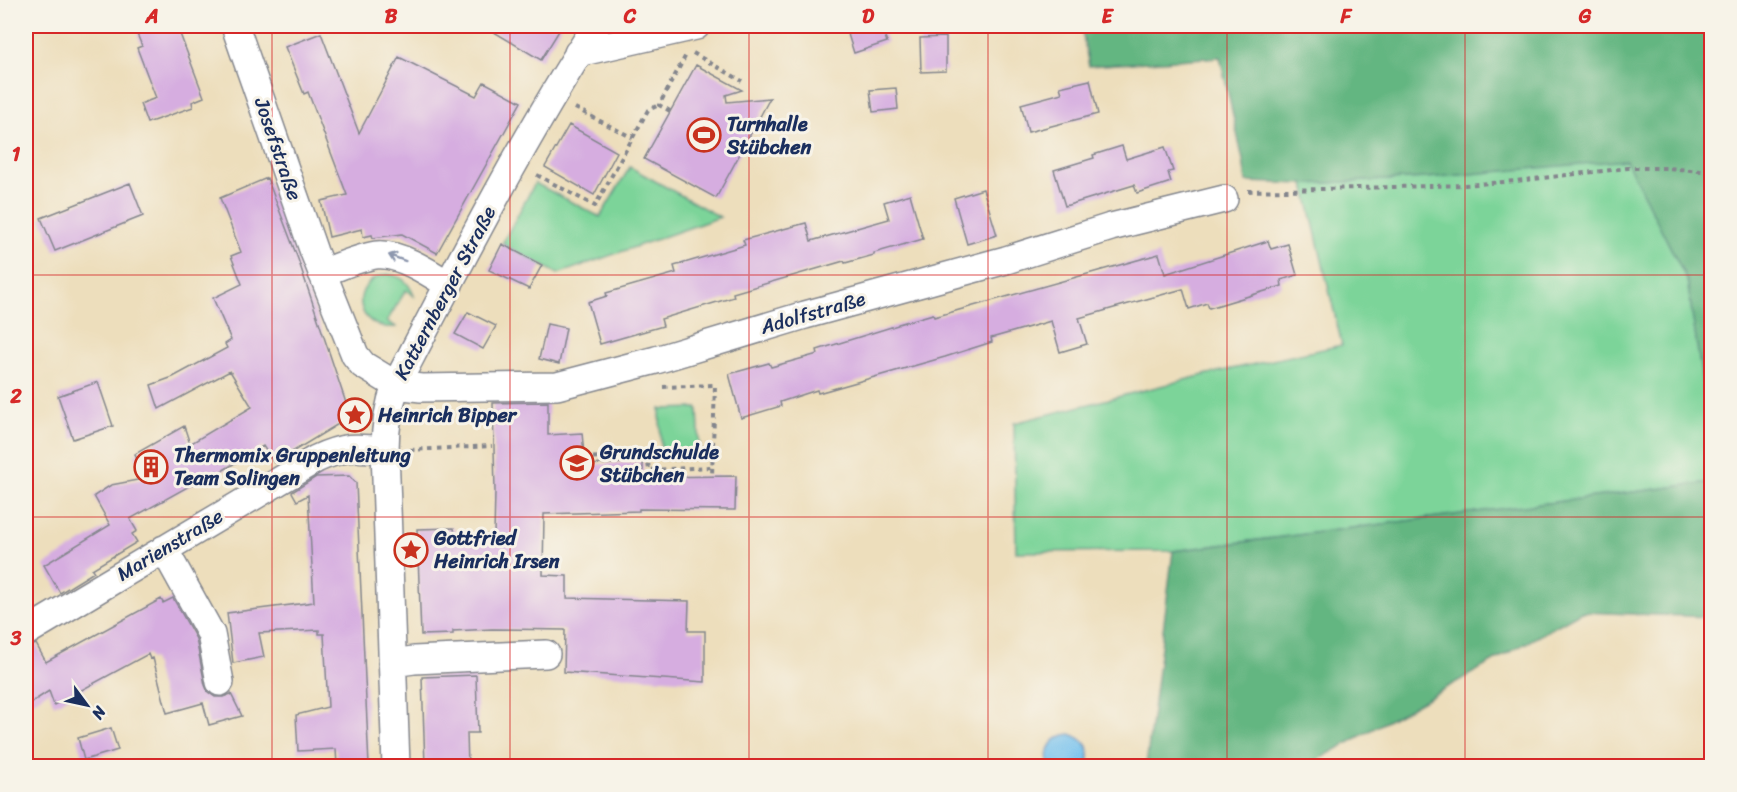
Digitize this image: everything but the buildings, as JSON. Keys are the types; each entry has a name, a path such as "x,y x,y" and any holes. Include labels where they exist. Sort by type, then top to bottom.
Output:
{"street":[{"name":"Josefstraße","path":"235,26 322,273 355,355 363,365 396,386"},
{"name":"Katternberger Straße","path":"396,766 392,663 398,450 385,427 390,401 514,164 552,96 596,26"},
{"path":"578,53 696,26"},
{"name":"Adolfstraße","path":"396,386 421,388 557,386 1006,260 1112,227 1224,199"},
{"path":"322,273 361,259 388,255 416,266 449,285"},
{"name":"Marienstraße","path":"26,632 326,455 355,447 398,450"},
{"path":"164,549 211,634 220,682"},
{"path":"392,663 546,654"}],"path":[{"path":"514,164 595,206 648,110 659,105 688,50 742,81"},
{"path":"552,96 633,138"},
{"path":"659,105 670,111"},
{"path":"1224,199 1247,192 1465,185 1628,168 1668,168 1712,172"},
{"path":"655,387 715,385 712,477"},
{"path":"398,450 492,446"},
{"path":"584,458 647,455 649,470 712,467"}],"green space":[{"path":"1081,26 1711,26 1711,438 1687,280 1626,160 1426,178 1304,184 1246,182 1220,57 1089,66"},
{"path":"1626,159 1687,280 1711,438 1711,482 1173,551 1016,552 1014,423 1204,375 1342,345 1304,184 1426,178"},
{"path":"630,167 720,217 558,274 502,244 535,183 600,217"},
{"path":"387,274 404,280 414,296 406,290 387,321 396,327 382,326 372,322 365,315 361,305 361,296 366,286 374,279"},
{"path":"698,408 700,458 661,459 660,409"},
{"path":"1711,482 1711,617 1581,612 1307,766 1146,766 1173,551"}],"water":[{"path":"1070,734 1087,746 1089,760 1087,766 1050,766 1048,749 1054,741"}],"place":[{"name":"Turnhalle Stübchen","path":"704,135"},
{"name":"Heinrich Bipper","path":"355,415"},
{"name":"Grundschulde Stübchen","path":"577,463"},
{"name":"Thermomix Gruppenleitung Team Solingen","path":"151,467"},
{"name":"Gottfried Heinrich Irsen","path":"411,550"}]}
